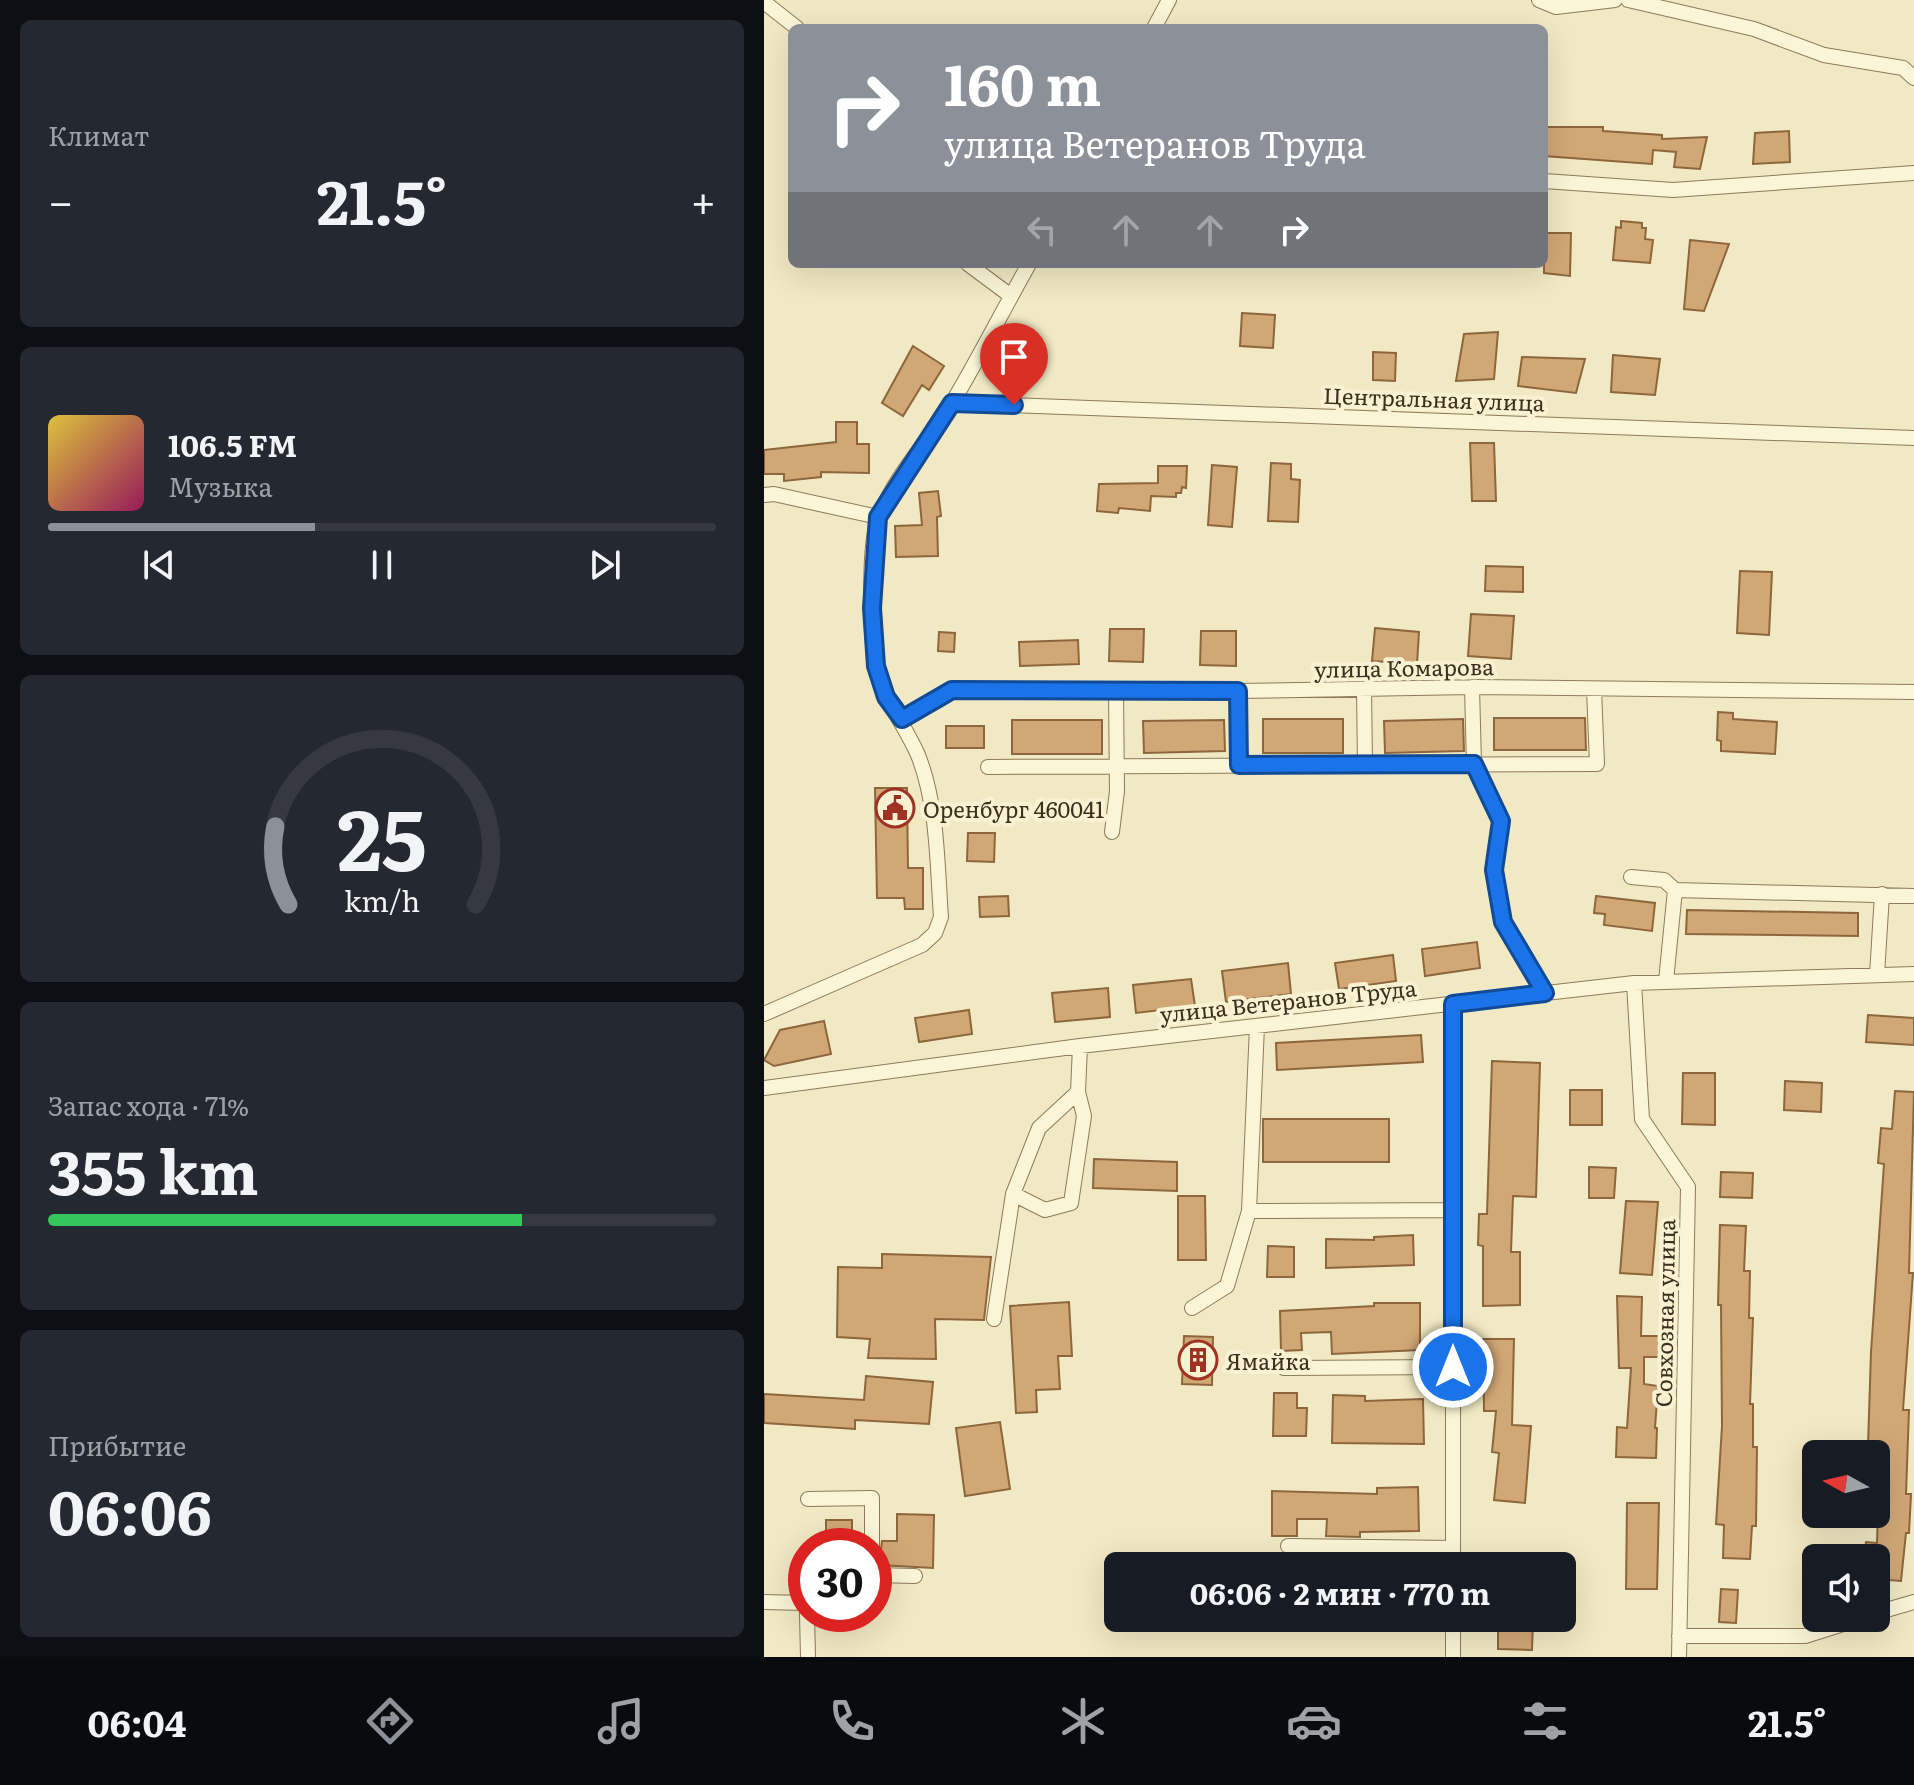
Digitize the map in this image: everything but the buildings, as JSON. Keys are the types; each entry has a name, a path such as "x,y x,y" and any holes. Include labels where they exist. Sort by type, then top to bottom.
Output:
{"street":[{"path":"1156,24 1169,0"},
{"path":"1539,0 1556,7 1615,0"},
{"path":"1628,0 1754,29 1824,55 1903,68 1914,78"},
{"path":"764,2 792,24"},
{"path":"1548,181 1673,190 1914,173"},
{"path":"973,268 1011,296"},
{"path":"764,1014 922,945 935,933 941,917 933,810 919,758 902,719 886,697 876,666 872,608 878,517 952,403 1027,268"},
{"name":"Центральная улица","path":"952,403 1914,438"},
{"path":"764,495 774,494 878,517"},
{"path":"1472,687 1474,764 1501,821 1494,870 1503,922 1545,993"},
{"name":"улица Комарова","path":"902,719 952,690 1238,691 1472,687 1914,692"},
{"path":"1364,689 1365,765"},
{"path":"988,767 1597,764 1594,689"},
{"path":"1112,832 1117,791 1116,691"},
{"path":"1238,691 1239,765"},
{"path":"1631,877 1664,880 1675,890 1914,896"},
{"path":"1666,981 1675,890"},
{"path":"1877,975 1882,894"},
{"name":"улица Ветеранов Труда","path":"764,1088 1080,1046 1634,983 1914,974"},
{"name":"Совхозная улица","path":"1634,983 1642,1119 1688,1187 1679,1657"},
{"path":"1453,1004 1453,1552"},
{"path":"1192,1308 1227,1286 1249,1211 1257,1026"},
{"path":"1013,1194 1045,1210 1071,1203 1084,1116 1078,1092 1080,1046"},
{"path":"994,1319 1013,1194 1039,1128 1078,1092"},
{"path":"1249,1211 1454,1210"},
{"path":"1284,1368 1453,1367"},
{"path":"808,1499 872,1498 872,1528"},
{"path":"1288,1546 1453,1548"},
{"path":"892,1575 915,1576"},
{"path":"764,1602 788,1603"},
{"path":"1890,1609 1914,1602"},
{"path":"807,1632 808,1657"},
{"path":"1453,1632 1453,1657"},
{"path":"1679,1636 1805,1636 1818,1632"}],"place":[{"name":"Оренбург 460041","path":"895,808"},
{"name":"Ямайка","path":"1198,1360"}],"route":[{"path":"1014,405 952,403 878,517 872,608 876,666 886,697 902,719 952,690 1238,691 1239,765 1474,764 1501,821 1494,870 1503,922 1545,993 1453,1004 1453,1367"}]}
